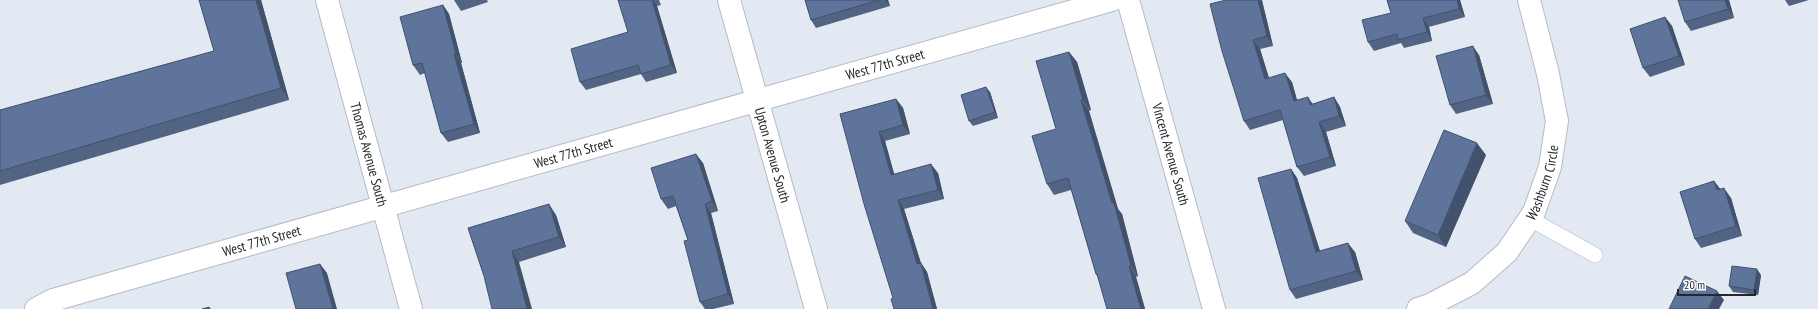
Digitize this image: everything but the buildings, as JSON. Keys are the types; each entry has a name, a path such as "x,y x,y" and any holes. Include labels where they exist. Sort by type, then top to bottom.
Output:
{"street":[{"name":"Thomas Avenue South","path":"327,0 382,208 411,309"},
{"name":"Upton Avenue South","path":"729,0 816,309"},
{"name":"West 77th Street","path":"36,309 54,300 1112,0"},
{"name":"Vincent Avenue South","path":"1128,0 1214,309"},
{"name":"Washburn Circle","path":"1418,309 1430,305 1472,283 1507,252 1534,212 1550,167 1557,121 1548,74 1529,0"}],"lane":[{"path":"1530,218 1595,255"}]}
